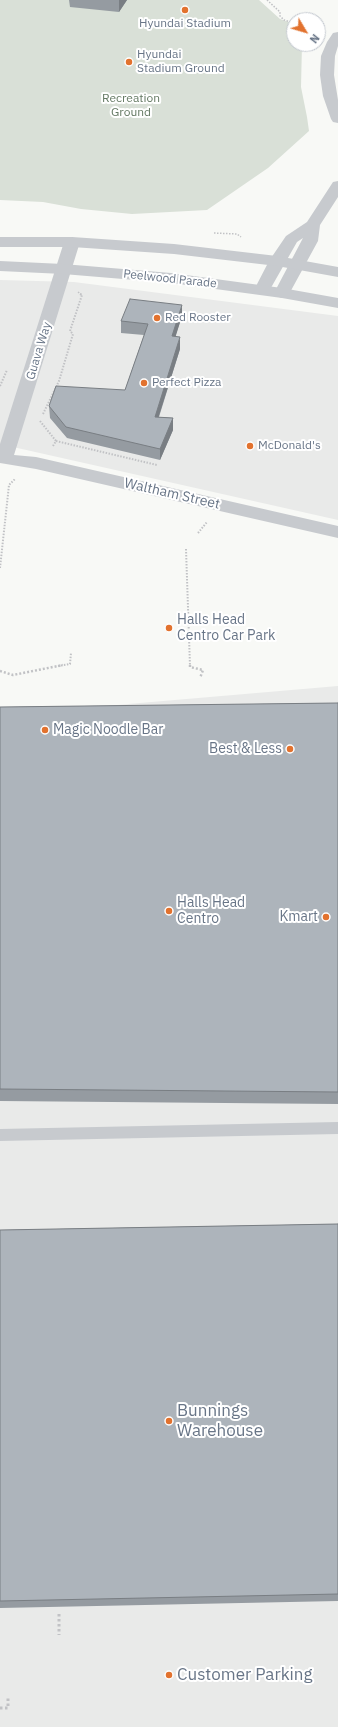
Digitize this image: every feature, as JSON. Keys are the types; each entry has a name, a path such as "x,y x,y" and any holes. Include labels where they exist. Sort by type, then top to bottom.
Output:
{"street":[{"path":"338,36 333,42 328,56 327,75 330,96 338,119"},
{"path":"282,293 310,241 313,225 338,185"},
{"path":"262,290 277,261 291,239 313,225"},
{"path":"0,242 72,242 174,249 277,261 338,272"},
{"name":"Guava Way","path":"4,459 72,242"},
{"name":"Peelwood Parade","path":"0,266 63,269 171,278 262,290 338,303"},
{"name":"Waltham Street","path":"4,459 49,466 338,532"}],"lane":[{"path":"0,1135 338,1128"}],"path":[{"path":"267,0 280,12 280,16 286,21"},
{"path":"76,291 82,295 70,331 73,334 59,381 40,421 56,441 157,465"},
{"path":"49,466 53,446 56,441"},
{"path":"0,568 9,485 18,476"},
{"path":"186,549 190,667 203,670 200,678"},
{"path":"0,671 13,675 70,664 71,653"},
{"path":"59,1614 59,1635"},
{"path":"0,1708 8,1708 8,1697"}],"shaded area":[{"path":"0,280 74,282 338,316 338,520 13,447 0,449"},
{"path":"338,686 338,1727 0,1727 0,715"}],"green space":[{"name":"Recreation Ground","path":"0,0 259,0 280,19 286,21 286,52 302,52 301,87 309,131 268,168 207,210 132,214 81,209 43,202 0,200"}],"building":[{"path":"130,299 182,305 172,336 180,337 155,417 173,418 160,449 66,427 49,406 56,386 125,390 148,324 121,321"},
{"name":"Halls Head Centro","path":"338,703 338,1092 0,1089 0,707"},
{"name":"Bunnings Warehouse","path":"338,1224 338,1594 0,1601 0,1230"}],"place":[{"name":"Hyundai Stadium","path":"185,10"},
{"name":"Hyundai Stadium Ground","path":"129,62"},
{"name":"Red Rooster","path":"157,318"},
{"name":"Perfect Pizza","path":"144,383"},
{"name":"McDonald's","path":"250,446"},
{"name":"Halls Head Centro Car Park","path":"169,628"},
{"name":"Magic Noodle Bar","path":"45,730"},
{"name":"Best & Less","path":"290,749"},
{"name":"Halls Head Centro","path":"169,911"},
{"name":"Kmart","path":"326,917"},
{"name":"Bunnings Warehouse","path":"169,1421"},
{"name":"Customer Parking","path":"169,1675"}]}
